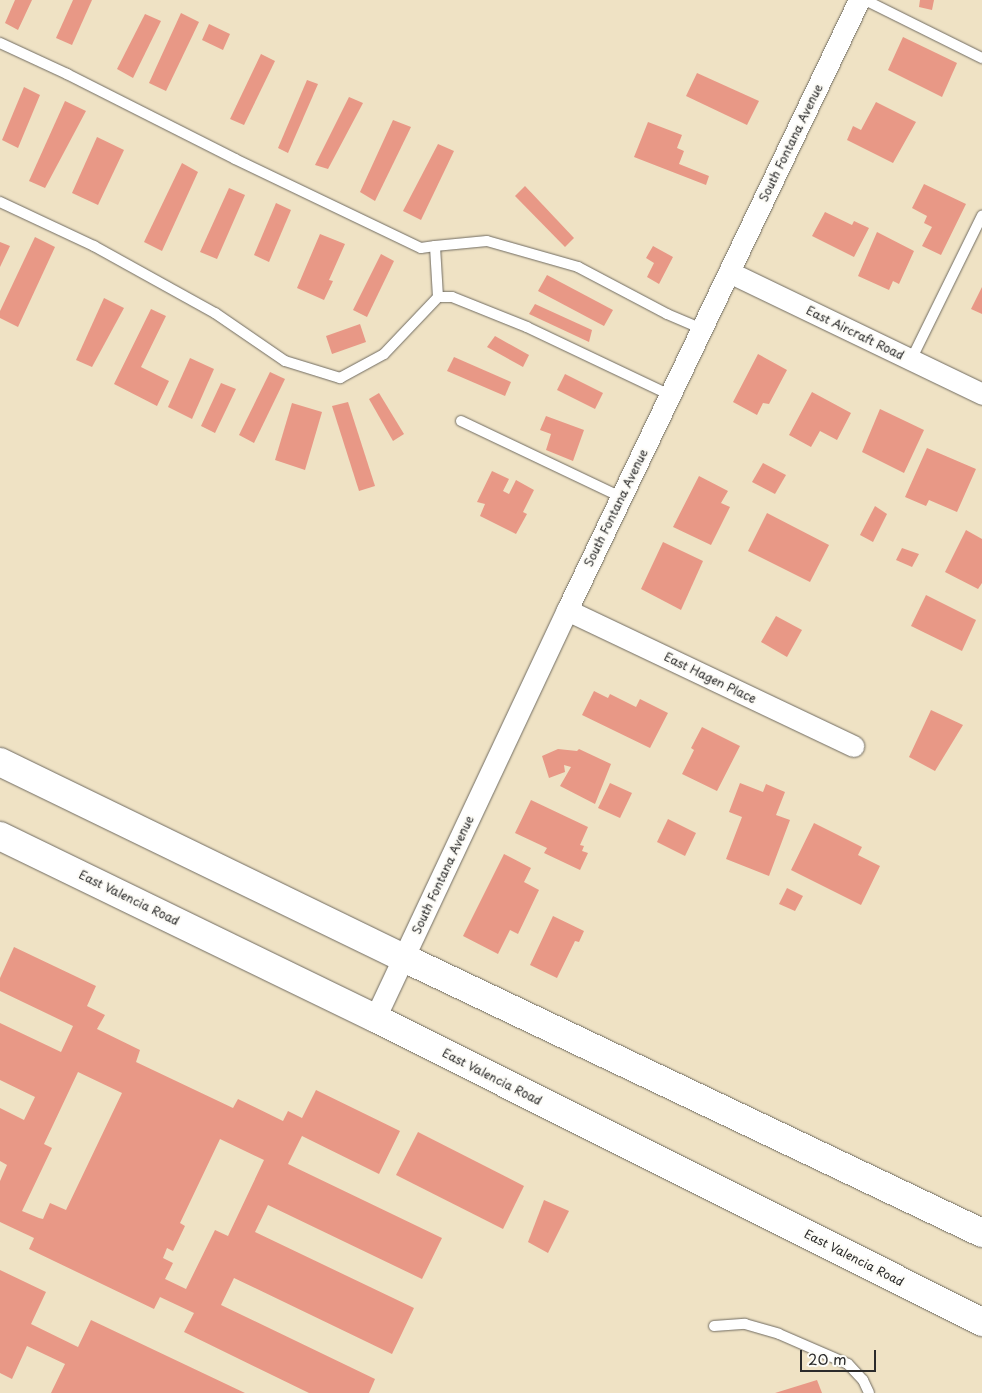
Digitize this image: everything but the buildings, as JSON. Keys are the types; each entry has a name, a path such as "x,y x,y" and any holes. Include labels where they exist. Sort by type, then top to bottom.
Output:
{"main road":[{"path":"0,762 404,958 982,1232"},
{"name":"East Valencia Road","path":"0,836 375,1018 982,1322"}],"street":[{"name":"South Fontana Avenue","path":"375,1018 567,610 860,0"},
{"name":"East Aircraft Road","path":"729,272 982,394"},
{"name":"East Hagen Place","path":"567,610 853,746"}],"lane":[{"path":"865,0 982,58"},
{"path":"0,43 64,72 235,159 421,248 487,241 578,267 667,314 702,329"},
{"path":"0,202 94,246 207,308 285,361 340,378 384,354 438,297 452,297 527,327 670,395"},
{"path":"911,360 982,216"},
{"path":"435,246 438,297"},
{"path":"461,422 621,497"},
{"path":"714,1326 745,1324 779,1334 848,1364 863,1380 869,1393"}]}
